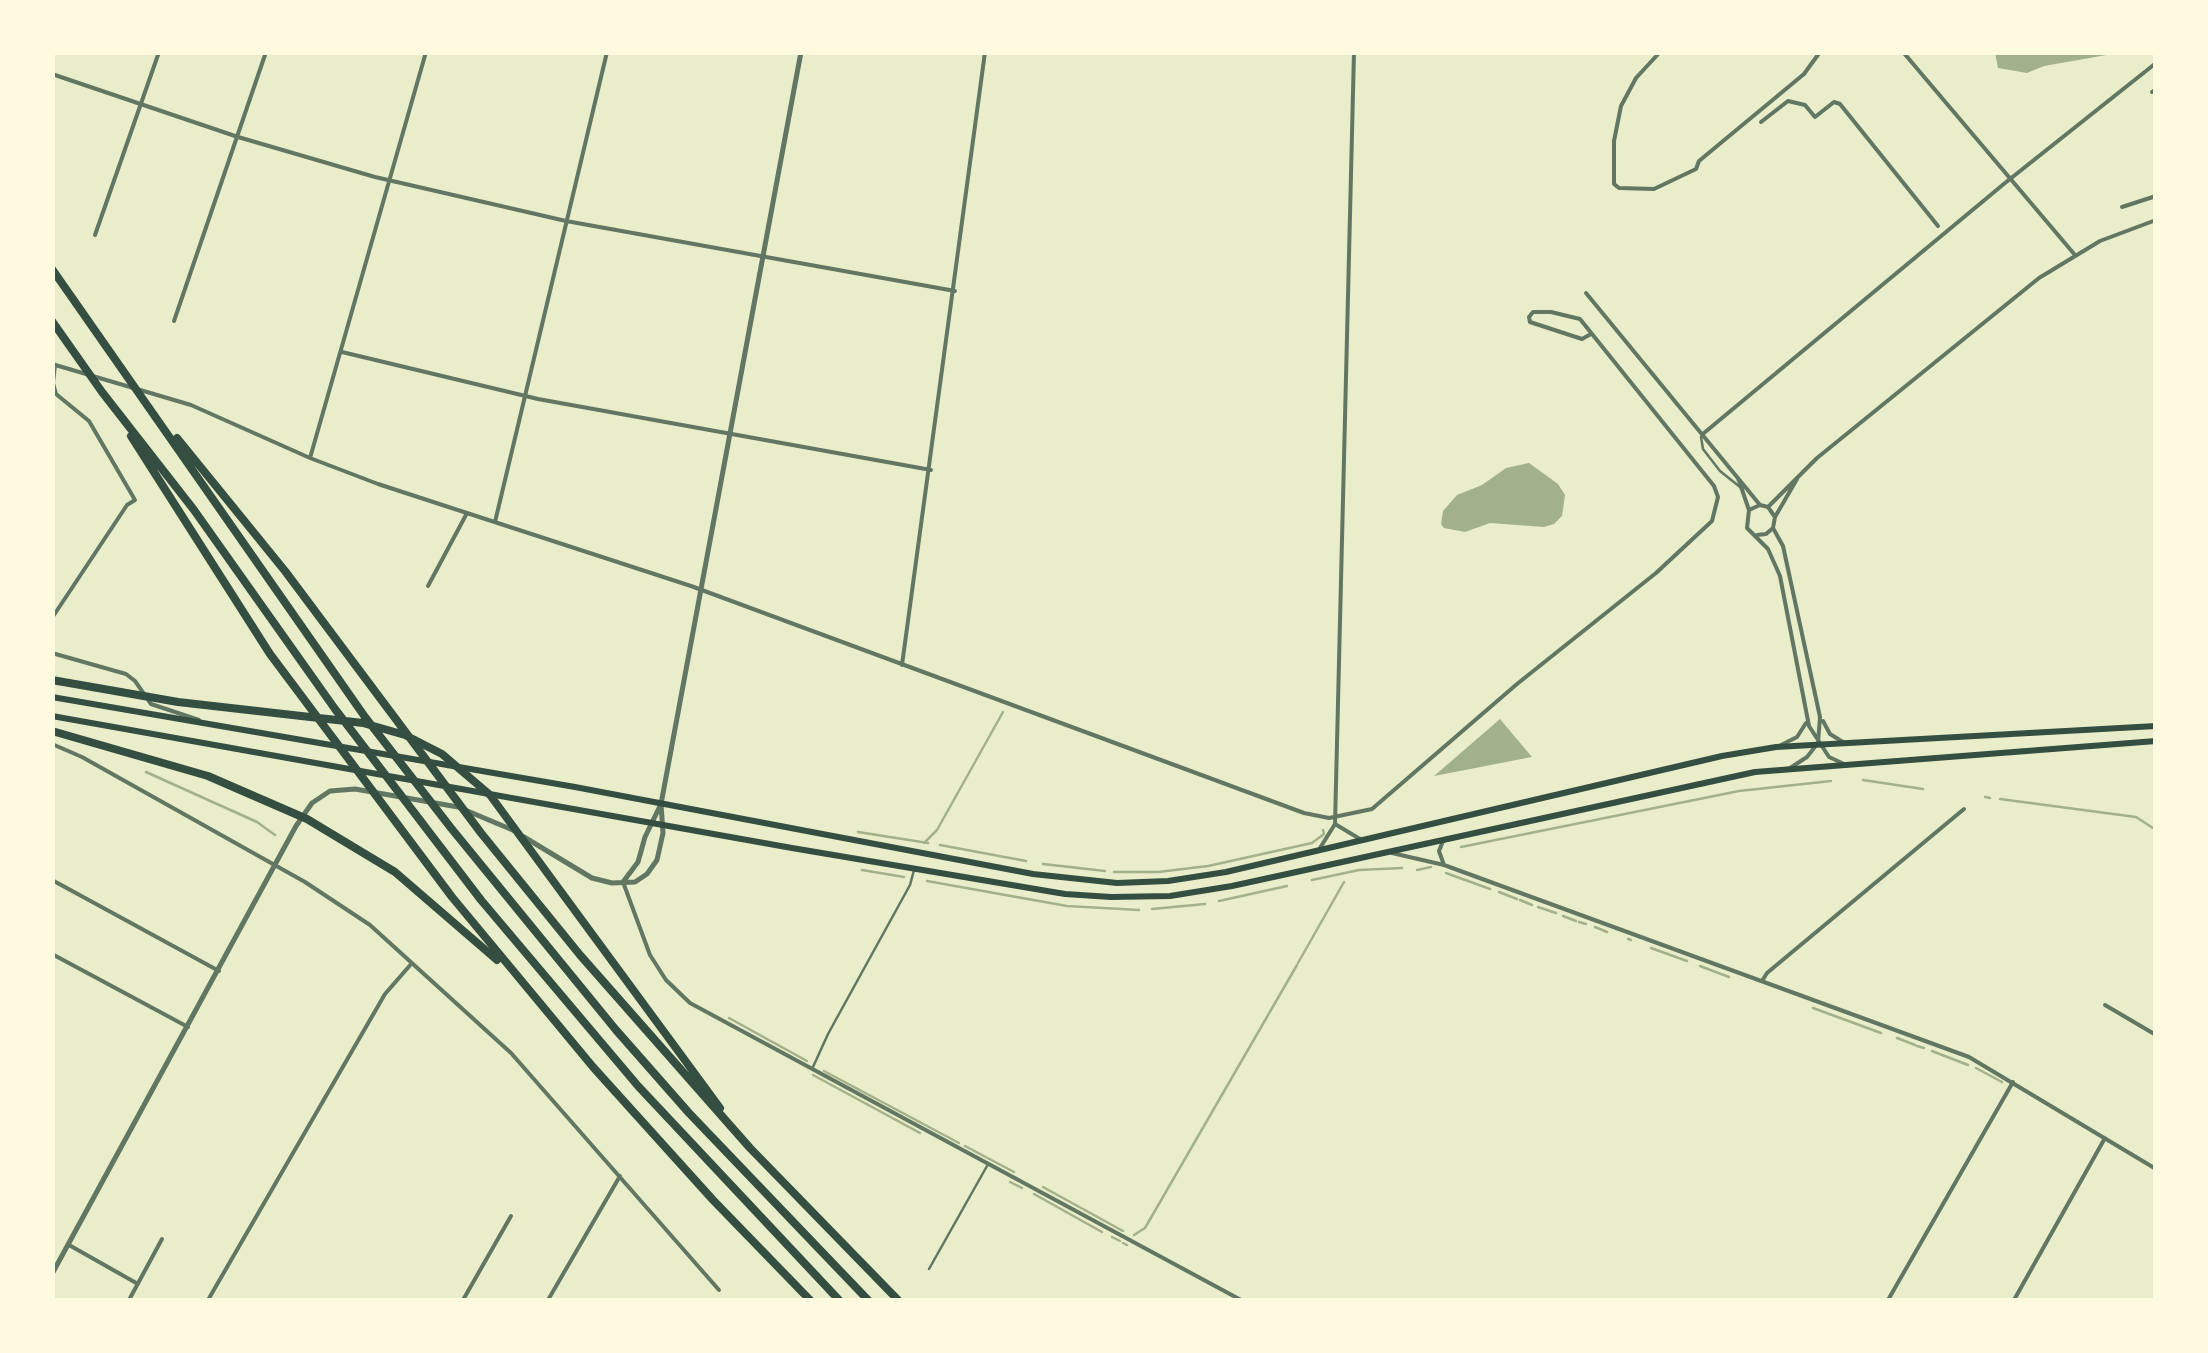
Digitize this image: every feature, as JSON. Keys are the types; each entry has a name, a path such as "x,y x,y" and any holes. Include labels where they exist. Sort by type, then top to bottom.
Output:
{"highway":[{"path":"52,270 152,408 286,570 399,726 580,955 750,1148 898,1300"},
{"path":"52,321 194,510 335,709 536,968 638,1086 839,1300"},
{"path":"113,406 236,604 389,816 519,980 652,1133 810,1300"},
{"path":"152,408 365,717 451,828 616,1030 868,1300"},
{"path":"52,680 127,694 385,728 425,744 460,767 490,795 750,1148"},
{"path":"52,731 208,776 330,831 423,894 519,980"}],"main road":[{"path":"52,697 661,804 915,853 1088,881 1137,883 1186,879 1315,853 1722,756 1776,747 2156,726"},
{"path":"52,716 1065,894 1146,897 1221,888 1697,783 1790,768 2156,741"}],"street":[{"path":"95,236 159,52"},
{"path":"174,321 266,52"},
{"path":"310,458 426,52"},
{"path":"494,522 607,52"},
{"path":"622,882 638,862 661,804 801,52"},
{"path":"902,665 985,52"},
{"path":"1315,853 1328,840 1334,820 1354,52"},
{"path":"1660,52 1636,78 1621,106 1614,132 1614,184 1623,189 1654,189 1696,168 1699,161 1804,74 1820,52"},
{"path":"1903,52 2075,255"},
{"path":"1704,434 2156,63"},
{"path":"52,74 238,136 390,180 566,221 955,290"},
{"path":"1760,122 1788,101 1804,105 1816,117 1834,102 1840,104 1938,226"},
{"path":"2122,207 2156,196"},
{"path":"1768,507 1801,473 2023,290 2109,236 2156,220"},
{"path":"1586,293 1760,505"},
{"path":"52,618 127,505 135,500 89,421 56,394 54,365 195,407 310,458 702,590 1312,816 1334,820 1372,809 1502,696 1656,573 1712,521 1718,498 1714,486 1592,334 1576,317 1533,312 1529,317 1530,322 1582,339 1592,334"},
{"path":"1546,328 1551,312"},
{"path":"342,352 524,396 931,470"},
{"path":"1757,535 1773,528 1775,517 1801,473"},
{"path":"1738,478 1748,510 1747,528 1772,554 1780,576 1808,718 1818,743 1829,757 1842,763"},
{"path":"1748,510 1760,505 1768,507 1775,517"},
{"path":"428,586 467,514"},
{"path":"1773,528 1783,546 1820,717 1818,743 1807,757 1790,768"},
{"path":"52,654 126,674 148,702 208,723"},
{"path":"1820,717 1830,734 1844,742"},
{"path":"1776,747 1798,737 1808,718"},
{"path":"52,744 68,749 350,910 511,1054 720,1290"},
{"path":"52,1274 312,803 330,791 355,789 450,805 507,826 587,876 607,882 642,879 651,870 664,826 661,804"},
{"path":"1762,981 1964,810"},
{"path":"1334,820 1348,835 1365,840"},
{"path":"1444,839 1439,851 1444,864"},
{"path":"1384,853 1444,864 1969,1057 2156,1169"},
{"path":"52,880 218,971"},
{"path":"622,882 650,955 684,998 1241,1300"},
{"path":"52,954 188,1027"},
{"path":"208,1300 385,994 412,963"},
{"path":"2105,1005 2156,1034"},
{"path":"1888,1300 2013,1082"},
{"path":"2014,1300 2104,1138"},
{"path":"548,1300 620,1176"},
{"path":"462,1300 511,1216"},
{"path":"129,1300 162,1239"},
{"path":"69,1244 138,1284"}],"lane":[{"path":"1704,434 1700,442 1703,449 1720,471 1741,488"},
{"path":"812,1070 910,885 914,868"},
{"path":"929,1270 988,1165"}],"shaded area":[{"path":"1995,52 2118,53 2044,66 2027,73 1998,68"},
{"path":"1529,463 1558,484 1565,495 1562,516 1554,524 1544,527 1490,523 1465,532 1441,524 1443,511 1457,495 1482,485 1506,468"},
{"path":"1500,719 1532,757 1434,776"}],"waterway":[{"path":"924,843 937,830 1003,712"},
{"path":"146,772 257,822 275,835"},
{"path":"1863,780 1923,789"},
{"path":"1461,847 1739,791 1831,781"},
{"path":"1985,797 1990,798"},
{"path":"2000,799 2136,817 2156,830"},
{"path":"1114,872 1208,866 1312,843 1324,834 1323,830"},
{"path":"858,832 928,843"},
{"path":"940,845 1026,861"},
{"path":"1043,864 1105,871"},
{"path":"1417,870 1431,867"},
{"path":"1312,880 1359,870 1402,868"},
{"path":"862,870 904,877"},
{"path":"1446,873 1490,889"},
{"path":"927,881 1067,906 1139,910"},
{"path":"1298,963 1344,882"},
{"path":"1219,901 1287,886"},
{"path":"1499,892 1517,899"},
{"path":"1520,900 1532,905"},
{"path":"1152,909 1205,904"},
{"path":"1538,907 1556,913"},
{"path":"1563,916 1576,921"},
{"path":"1579,922 1586,924"},
{"path":"1595,927 1607,932"},
{"path":"1651,948 1687,961"},
{"path":"1134,1235 1145,1228 1297,965"},
{"path":"1700,966 1729,977"},
{"path":"1813,1008 1881,1033"},
{"path":"729,1018 807,1061"},
{"path":"1897,1038 1915,1045"},
{"path":"1917,1046 1924,1048"},
{"path":"1932,1051 1968,1065"},
{"path":"1976,1068 2002,1082"},
{"path":"824,1071 959,1143"},
{"path":"813,1075 920,1133"},
{"path":"965,1146 1014,1172"},
{"path":"1010,1182 1022,1188"},
{"path":"1043,1187 1123,1231"},
{"path":"1034,1194 1102,1232"},
{"path":"1112,1237 1120,1241"},
{"path":"1123,1243 1127,1245"}]}
